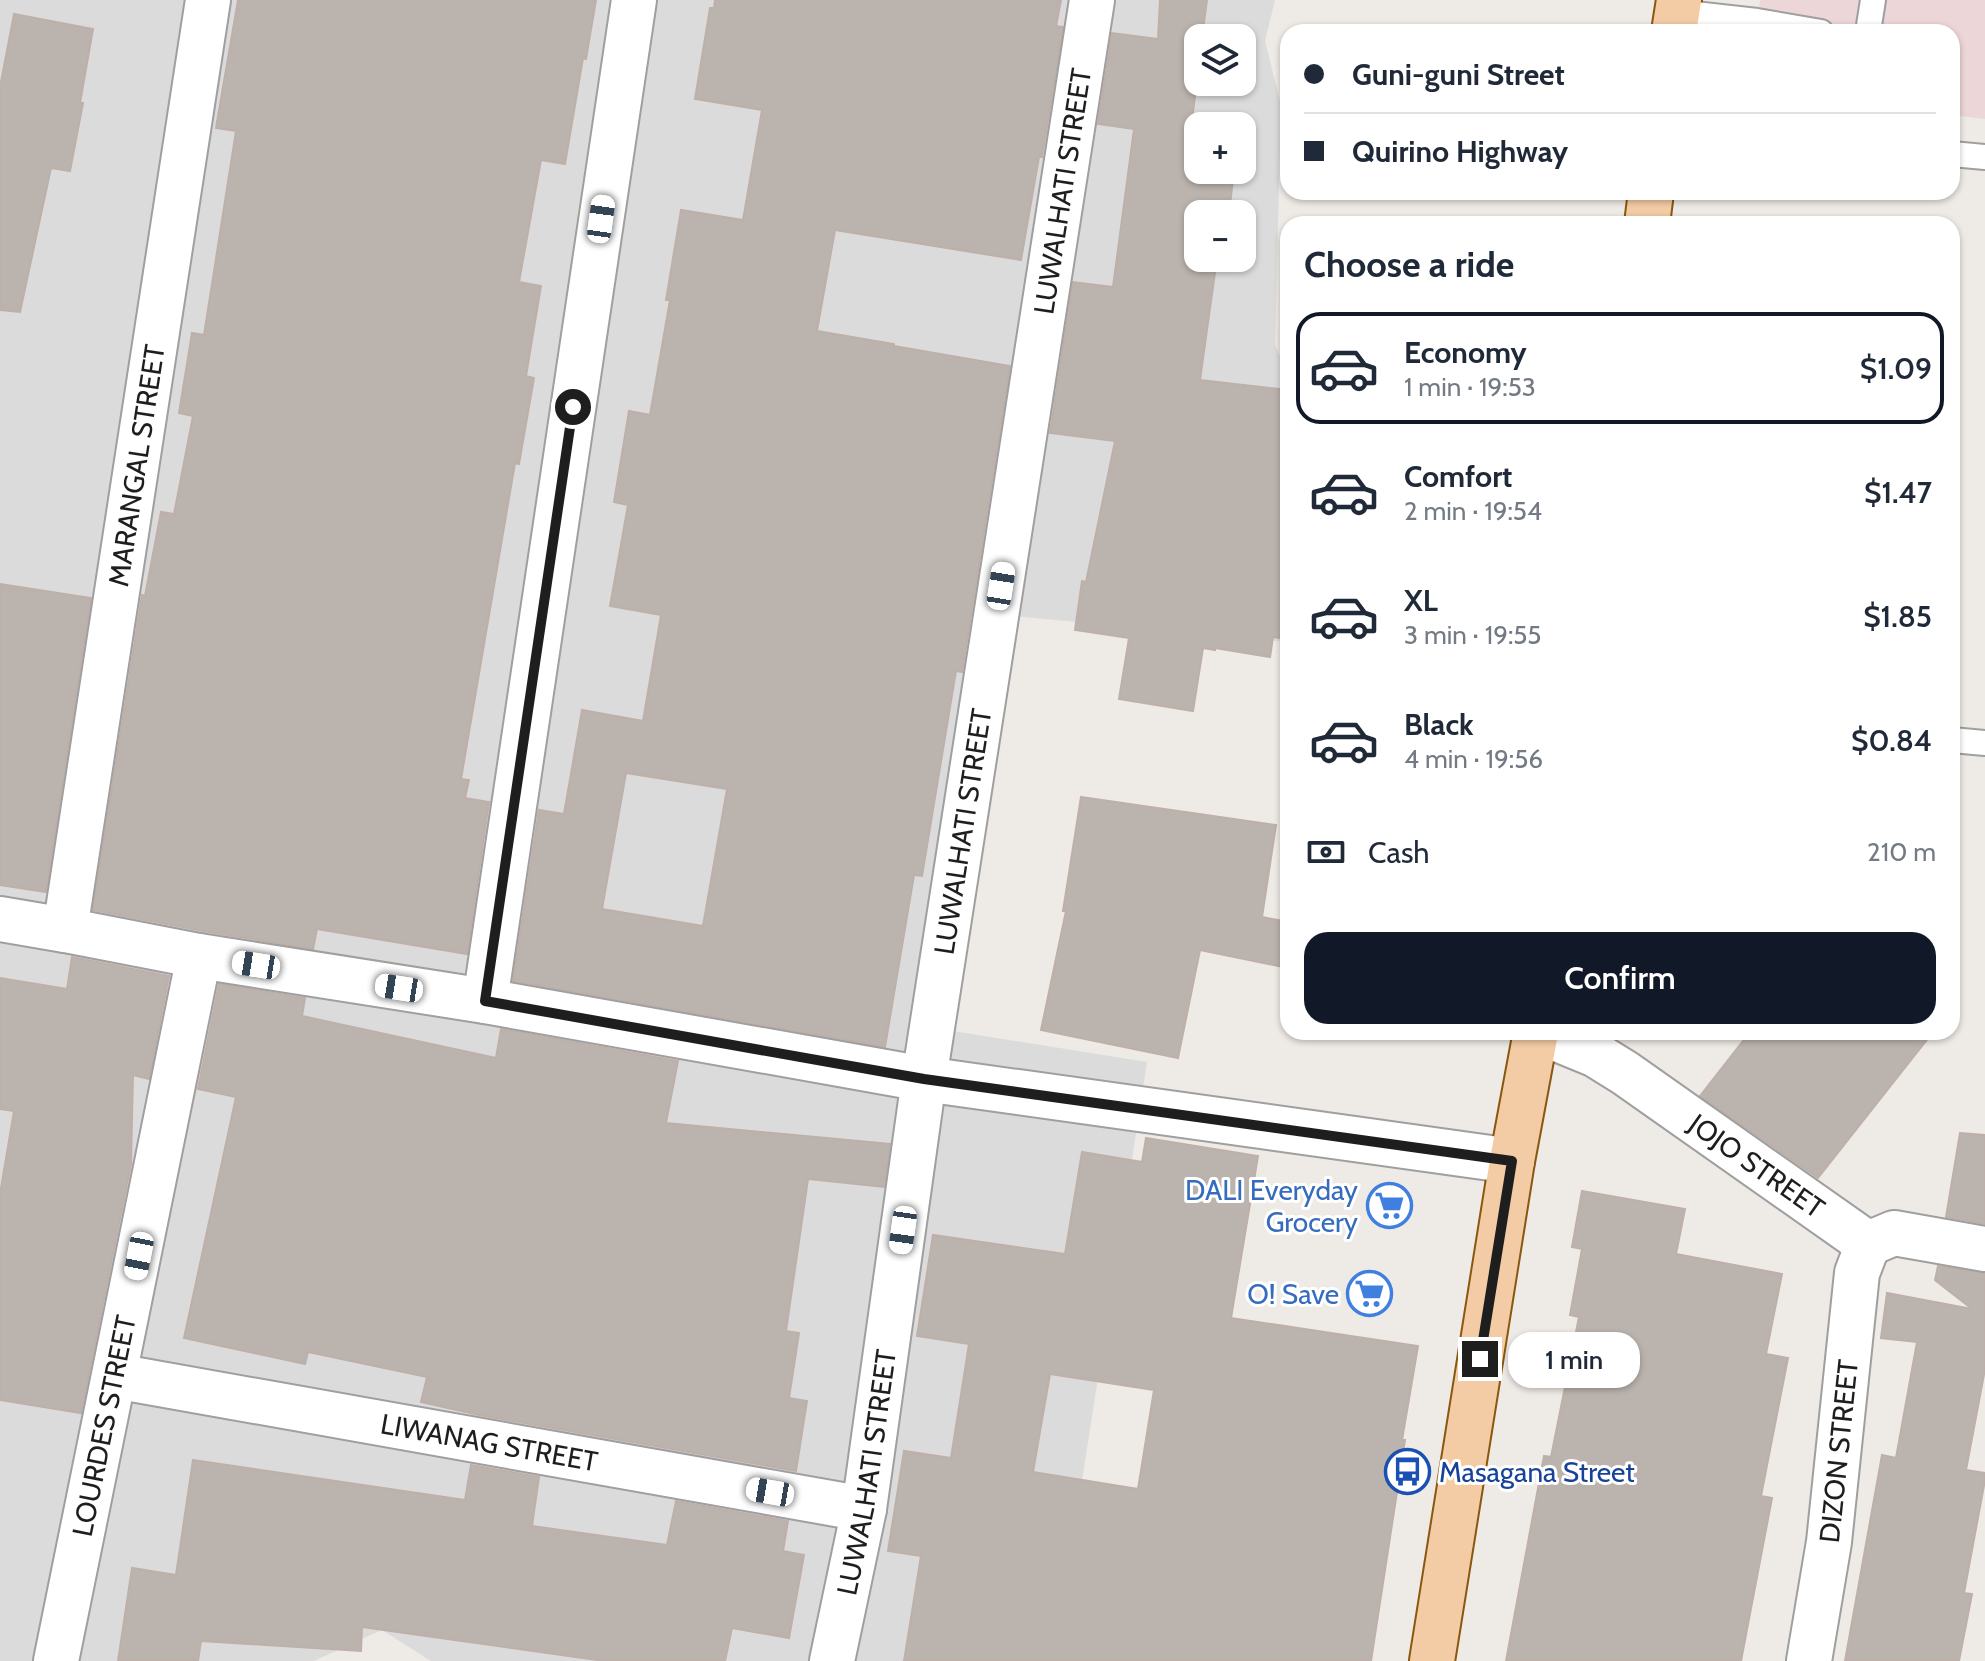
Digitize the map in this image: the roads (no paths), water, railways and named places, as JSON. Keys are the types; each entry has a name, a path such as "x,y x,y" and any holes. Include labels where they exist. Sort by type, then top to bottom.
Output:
{"main road":[{"path":"1432,1661 1512,1161 1536,1040"}],"street":[{"name":"MARANGAL STREET","path":"65,930 208,0"},
{"path":"485,1001 634,0"},
{"name":"LUWALHATI STREET","path":"832,1661 864,1509 924,1079 1092,0"},
{"path":"0,919 199,956 485,1001 924,1079 1512,1161"},
{"name":"LOURDES STREET","path":"56,1661 199,956"},
{"name":"JOJO STREET","path":"1558,1040 1596,1055 1625,1073 1868,1244"},
{"path":"1868,1244 1894,1233 1985,1249"},
{"name":"DIZON STREET","path":"1809,1661 1829,1542 1857,1273 1868,1244"},
{"name":"LIWANAG STREET","path":"115,1376 864,1509"}],"lane":[{"path":"1869,24 1873,0"},
{"path":"1677,15 1774,24"},
{"path":"1960,155 1985,157"},
{"path":"1960,741 1985,743"}],"place":[{"name":"DALI Everyday Grocery","path":"1389,1206"},
{"name":"O! Save","path":"1370,1294"},
{"name":"Masagana Street","path":"1408,1472"}]}
